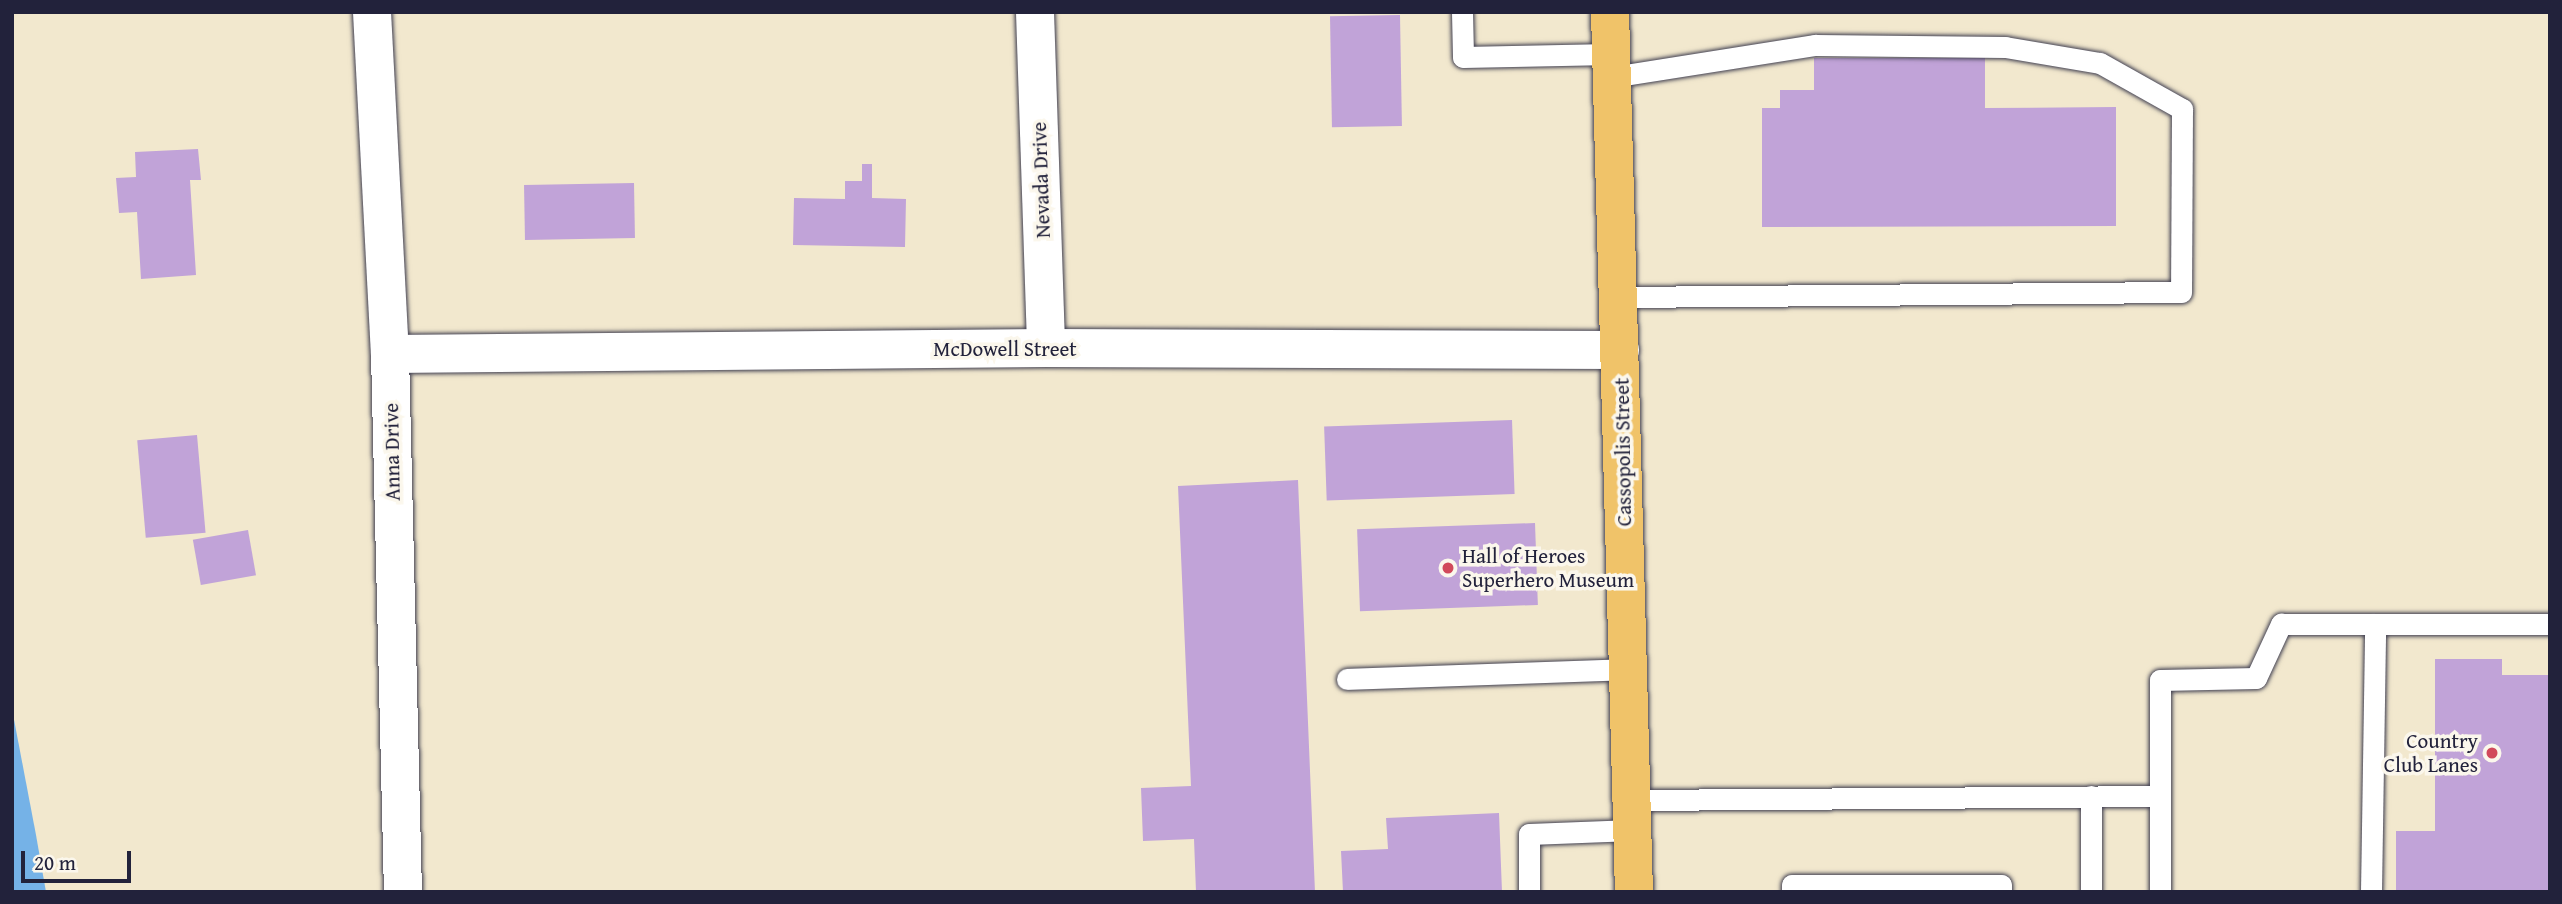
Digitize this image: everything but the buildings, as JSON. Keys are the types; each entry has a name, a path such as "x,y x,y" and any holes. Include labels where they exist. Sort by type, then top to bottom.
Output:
{"main road":[{"name":"Cassopolis Street","path":"1610,12 1634,892"}],"street":[{"name":"Anna Drive","path":"372,12 390,355 402,892"},
{"name":"Nevada Drive","path":"1035,12 1046,348"},
{"name":"McDowell Street","path":"390,355 1046,348 1620,350"}],"lane":[{"path":"1462,12 1463,57 1611,65 1815,45 2005,47 2099,63 2182,109 2181,292 1619,297"},
{"path":"2160,892 2160,680 2256,678 2281,624 2550,624"},
{"path":"2371,892 2375,624"},
{"path":"1347,679 1628,668"},
{"path":"1529,892 1529,834 1632,815 2091,796 2160,796"},
{"path":"2091,796 2091,892"},
{"path":"1792,892 1792,885 2001,885 2001,892"}],"water":[{"path":"12,709 36,835 46,892 12,892"}],"place":[{"name":"Hall of Heroes Superhero Museum","path":"1448,568"},
{"name":"Country Club Lanes","path":"2492,753"}]}
